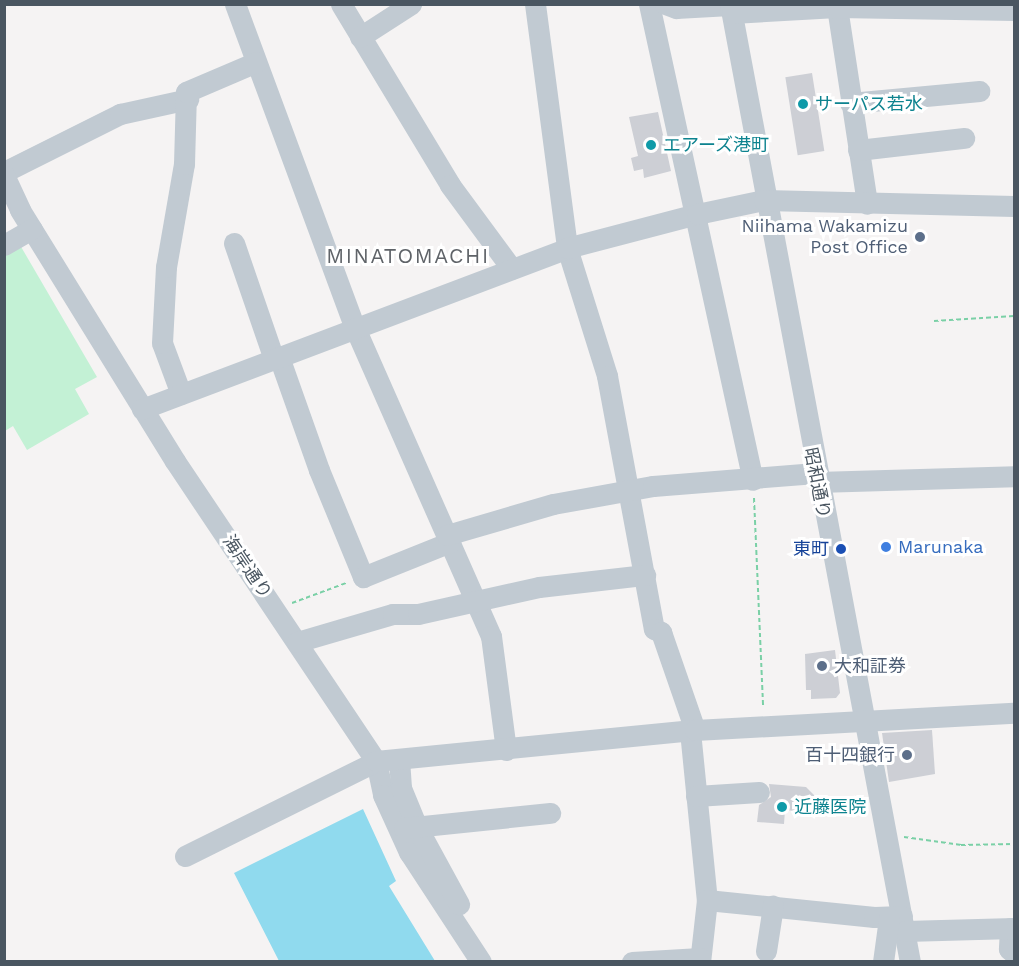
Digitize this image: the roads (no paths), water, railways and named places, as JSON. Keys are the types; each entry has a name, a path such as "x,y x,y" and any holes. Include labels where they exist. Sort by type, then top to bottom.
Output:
{"street":[{"path":"235,4 355,328 491,636 506,750"},
{"path":"341,4 450,185 512,269"},
{"path":"360,37 411,4"},
{"path":"535,4 567,248 607,376 654,629 661,632 693,730 696,796 707,900 700,960 632,962"},
{"path":"649,4 697,214 753,480"},
{"path":"664,4 676,8 837,7 1014,10"},
{"path":"837,7 867,204"},
{"name":"昭和通り","path":"730,8 816,478 886,835 899,922 910,962"},
{"path":"181,394 162,343 166,267 184,164 188,99 186,92 256,62"},
{"path":"850,103 979,91"},
{"path":"4,173 120,114 188,99"},
{"path":"858,150 964,138"},
{"name":"海岸通り","path":"4,173 32,229 142,409 376,761 383,795 408,828 409,852 481,962"},
{"path":"142,409 567,248 697,214 764,200 1014,206"},
{"path":"4,245 32,229"},
{"path":"234,243 276,358 363,577 449,538 554,504 628,490 753,480 1014,476"},
{"path":"297,642 355,623 393,614 418,614 539,586 645,575"},
{"path":"185,856 376,761 693,730 863,719 1014,713"},
{"path":"399,759 408,828 497,962"},
{"path":"696,796 759,792"},
{"path":"408,828 550,813"},
{"path":"707,900 899,922 1010,944"},
{"path":"766,951 773,906"},
{"path":"884,962 899,922"}],"water":[{"path":"363,809 396,881 389,886 435,961 279,961 234,873"}],"place":[{"name":"サーパス若水","path":"803,104"},
{"name":"エアーズ港町","path":"651,145"},
{"name":"Niihama Wakamizu Post Office","path":"920,237"},
{"name":"Marunaka","path":"886,547"},
{"name":"東町","path":"841,549"},
{"name":"大和証券","path":"822,666"},
{"name":"百十四銀行","path":"907,755"},
{"name":"近藤医院","path":"782,807"}],"district":[{"name":"MINATOMACHI","path":"408,256"}]}
